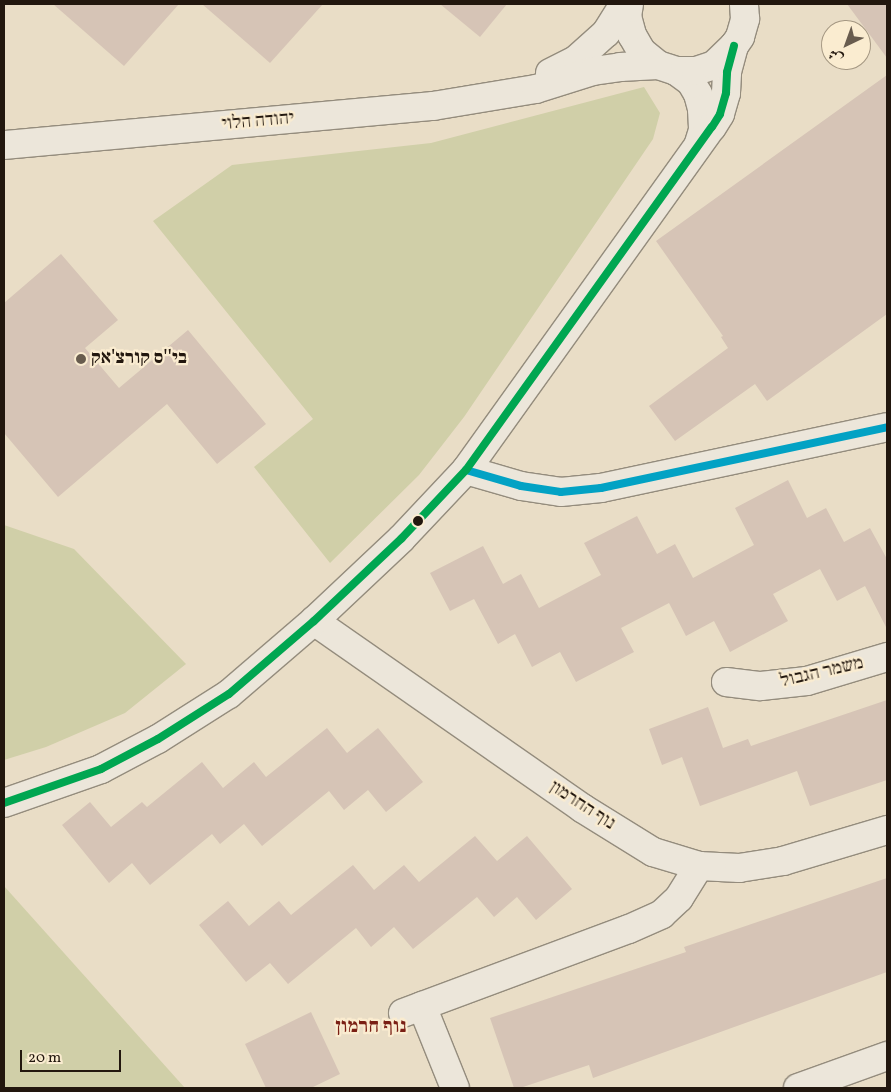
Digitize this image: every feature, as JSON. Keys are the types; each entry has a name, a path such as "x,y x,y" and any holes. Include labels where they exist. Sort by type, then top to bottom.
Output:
{"street":[{"name":"יהודה הלוי","path":"512,93 577,59 606,33 624,4"},
{"path":"629,4 628,16 632,35 642,52 691,82 698,94 702,109 703,130 698,146"},
{"path":"4,803 101,769 158,739 229,694 314,621 401,539 466,470 720,114 726,93 727,72 734,46 740,37 746,9"},
{"name":"יהודה הלוי","path":"4,145 433,106 536,89 593,71 620,66 696,71 714,65 729,53 734,46"},
{"path":"466,470 521,486 561,492 601,488 887,427"},
{"name":"נוף החרמון","path":"314,621 582,808 653,852 699,866 739,868 784,861 887,830"},
{"name":"משמר הגבול","path":"726,682 761,686 807,681 887,657"},
{"path":"455,1088 413,1010 629,929 662,914 679,898 699,866"},
{"path":"798,1088 887,1056"}],"green space":[{"path":"644,87 660,113 653,139 464,417 419,475 330,563 254,467 313,419 153,221 232,165 431,143"},
{"path":"4,525 74,549 186,664 125,713 46,747 4,760"},
{"path":"4,886 185,1088 4,1088"}],"building":[{"path":"53,4 179,4 124,66"},
{"path":"202,4 323,4 270,63"},
{"path":"440,4 507,4 480,37"},
{"path":"847,4 887,4 887,58 871,36 871,20 859,20"},
{"path":"887,75 887,314 767,401 755,384 675,441 649,406 728,348 721,337 723,336 656,241"},
{"path":"61,254 118,320 85,348 119,388 188,330 266,424 217,464 167,404 58,497 4,433 4,303"},
{"path":"788,480 807,518 826,508 844,542 870,528 887,559 887,629 865,586 837,601 820,569 773,594 788,621 730,652 714,621 686,636 669,603 621,628 634,652 576,682 560,652 532,667 515,634 498,644 474,599 450,611 430,573 483,546 503,584 521,574 539,608 601,575 584,543 637,516 657,554 675,544 693,578 754,545 735,508"},
{"path":"887,700 887,780 810,806 797,771 700,806 682,757 662,765 649,729 708,707 723,748 748,739 751,746"},
{"path":"327,728 347,753 378,728 423,782 386,812 368,790 344,810 329,791 262,846 244,824 220,844 212,834 150,885 132,863 109,883 62,825 90,802 111,827 142,802 147,807 202,762 223,788 254,762 266,777"},
{"path":"475,836 497,861 527,836 572,889 536,920 517,897 494,917 477,897 413,949 394,927 371,947 356,928 288,984 270,963 246,982 199,925 228,901 249,926 279,901 291,915 353,865 374,890 404,865 419,882"},
{"path":"887,878 887,972 593,1078 589,1065 520,1088 514,1088 490,1018 686,952 684,947"},
{"path":"311,1012 340,1074 311,1088 266,1088 245,1044"}],"transit line":[{"path":"4,803 101,769 158,739 229,694 314,621 401,539 466,470 712,127 720,114 726,93 727,72 734,46"},
{"path":"466,470 521,486 561,492 601,488 887,427"}],"place":[{"name":"בי''ס קורצ'אק","path":"81,359"}],"district":[{"name":"נוף חרמון","path":"371,1027"}]}
